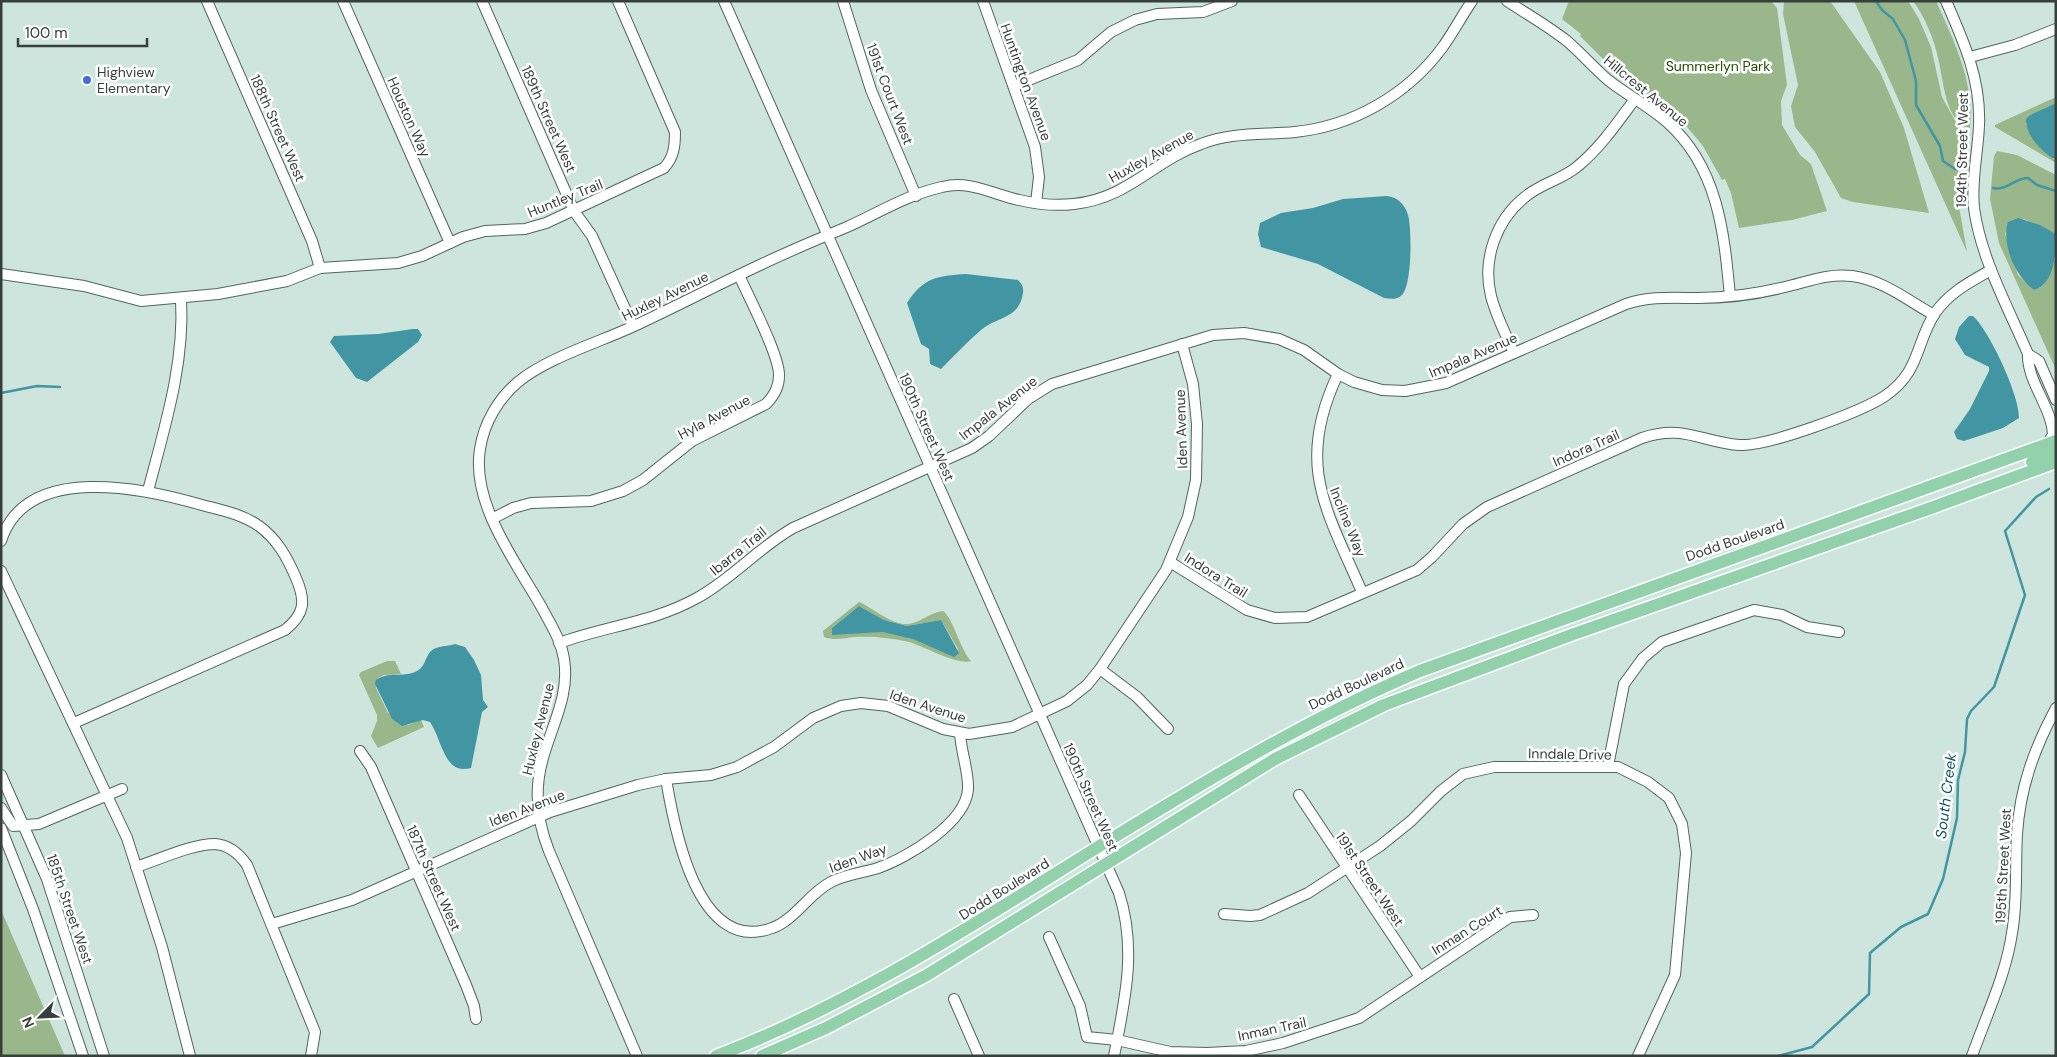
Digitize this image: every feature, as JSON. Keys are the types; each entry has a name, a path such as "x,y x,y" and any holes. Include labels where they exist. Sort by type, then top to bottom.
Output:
{"main road":[{"path":"1931,508 1940,498 2037,460 2053,445"},
{"name":"Dodd Boulevard","path":"716,1056 788,1026 874,984 961,934 1097,848 1252,754 1322,716 1420,671 2053,445"},
{"path":"762,1056 826,1028 927,975 1276,759 1384,705 1599,625 2056,462"}],"street":[{"name":"188th Street West","path":"207,1 312,241 320,268"},
{"name":"Houston Way","path":"343,1 450,243"},
{"name":"189th Street West","path":"482,1 574,211 592,236 633,326"},
{"name":"Huntley Trail","path":"1,274 84,286 141,301 181,299 287,281 320,268 398,263 422,256 450,243 485,231 525,229 574,211 664,168 671,161 675,149 675,132 618,1"},
{"name":"190th Street West","path":"724,1 1097,848 1106,864 1124,911 1130,947 1127,987 1114,1056"},
{"name":"191st Court West","path":"843,1 871,90 916,196"},
{"name":"Huntington Avenue","path":"983,1 1037,156 1039,177 1036,203"},
{"path":"1014,86 1078,60 1111,32 1134,20 1157,14 1203,12 1232,1"},
{"name":"Huxley Avenue","path":"637,1056 549,851 539,816 537,792 540,769 557,722 564,686 564,660 560,643 492,519 481,490 478,460 484,431 498,404 510,389 534,371 827,235 916,196 942,187 965,184 1016,200 1036,203 1073,204 1109,196 1131,185 1183,152 1217,138 1241,134 1310,130 1338,123 1364,112 1395,94 1422,72 1445,44 1472,1"},
{"name":"Hillcrest Avenue","path":"1507,1 1556,32 1605,77 1654,112 1680,134 1704,169 1716,198 1721,221 1730,296"},
{"name":"194th Street West","path":"1946,1 1970,57 1977,87 1979,119 1973,176 1973,201 1980,236 1992,270 2028,354 2028,364 2052,427 2053,445"},
{"path":"1970,57 2015,45 2056,29"},
{"path":"1514,353 1493,304 1489,283 1491,253 1500,227 1511,211 1525,197 1540,187 1565,176 1584,161 1613,130 1635,99"},
{"name":"Indora Trail","path":"1170,562 1237,606 1274,618 1307,617 1362,592 1400,579 1417,570 1432,558 1463,524 1487,507 1642,438 1664,433 1682,433 1725,443 1756,445 1776,440 1868,405 1885,396 1905,377 1917,358 1934,315 1947,299 1961,287 1992,270"},
{"name":"Hyla Avenue","path":"492,519 513,508 531,503 591,501 623,491 643,480 692,441 766,404 776,389 779,377 778,364 739,275"},
{"name":"Impala Avenue","path":"929,467 972,448 994,432 1028,399 1052,384 1221,334 1244,333 1265,336 1304,350 1338,374 1361,384 1382,390 1419,390 1446,383 1639,300 1658,297 1730,296 1776,289 1830,276 1852,276 1886,286 1934,315"},
{"path":"148,491 170,406 182,325 181,299"},
{"name":"Iden Avenue","path":"272,924 352,900 539,816 631,787 711,774 737,767 774,747 813,718 831,709 861,703 895,708 937,727 960,733 999,730 1039,715 1075,696 1100,669 1170,562 1190,510 1198,464 1196,402 1182,344"},
{"name":"194th Street West","path":"2028,354 2038,361 2056,400"},
{"name":"Incline Way","path":"1338,374 1324,406 1318,426 1317,473 1323,503 1362,592"},
{"name":"Ibarra Trail","path":"560,643 586,634 642,621 678,608 712,589 769,542 793,528 929,467"},
{"path":"1,540 19,511 47,495 74,488 116,486 148,491 235,514 260,527 277,543 289,562 302,591 299,618 285,630 74,723"},
{"path":"1,571 108,795 136,868 162,947 190,1056"},
{"path":"1608,766 1624,684 1642,658 1662,642 1754,610 1782,615 1807,627 1839,632"},
{"path":"1100,669 1137,697 1168,729"},
{"name":"195th Street West","path":"1972,1056 2002,972 2012,934 2016,894 2017,830 2024,780 2036,746 2056,708"},
{"name":"Iden Way","path":"666,780 678,842 705,904 715,916 727,924 741,930 762,931 786,921 808,897 824,886 841,877 894,861 951,824 963,808 968,789 961,752 960,733"},
{"name":"187th Street West","path":"360,751 371,768 471,996 476,1019"},
{"name":"Inndale Drive","path":"1224,914 1250,916 1269,911 1308,893 1347,869 1399,831 1441,791 1464,774 1494,767 1618,767 1648,782 1669,798 1682,824 1686,853 1675,976 1638,1056"},
{"name":"185th Street West","path":"1,775 25,826 67,938 104,1056"},
{"path":"1,808 13,826 39,824 122,789"},
{"name":"191st Street West","path":"1299,795 1420,978"},
{"path":"1,828 33,909 83,1056"},
{"path":"136,868 197,848 216,844 239,855 247,865 315,1032 311,1056"},
{"name":"Inman Court","path":"1420,978 1475,938 1510,916 1533,915"},
{"name":"Inman Trail","path":"1050,936 1080,1006 1087,1037 1117,1040 1170,1052 1246,1051 1283,1043 1359,1018 1420,978"},
{"path":"954,999 979,1056"}],"green space":[{"name":"Summerlyn Park","path":"1569,1 1771,1 1777,8 1787,85 1781,101 1782,125 1800,155 1811,164 1827,211 1792,220 1739,228 1731,193 1725,179 1722,180 1703,146 1678,116 1610,66 1580,36 1581,34 1562,19"},
{"path":"1784,1 1830,1 1880,72 1904,128 1929,213 1853,202 1841,198 1815,152 1795,127 1791,106 1798,85 1783,14"},
{"path":"1854,1 1908,1 1919,19 1931,47 1942,97 1963,135 1958,168 1958,201 1967,252"},
{"path":"1913,1 1936,1 1943,16 1962,63 1966,79 1971,111 1970,128 1962,125 1950,109 1946,99 1934,43 1925,21"},
{"path":"2056,97 2056,103 2030,115 2026,124 2032,138 2052,158 2056,158 2056,163 1995,127 1995,125"},
{"path":"1997,151 2017,155 2056,175 2056,234 2024,219 2005,233 2018,275 2034,290 2046,281 2056,256 2056,370 1999,243 1990,199 1994,156"},
{"path":"859,602 892,621 906,624 943,611 950,620 963,649 971,661 958,661 909,642 868,637 832,639 824,637 823,631","holes":["859,606 884,620 907,626 941,620 958,649 954,656 937,647 909,637 881,632 851,633 832,628"]},
{"path":"387,661 395,661 401,674 384,675 378,678 376,688 388,713 408,725 421,720 424,727 378,748 371,736 377,721 377,715 359,675 361,672"},
{"path":"1,910 65,1056 1,1056"}],"water":[{"path":"2056,103 2056,158 2052,158 2038,146 2031,136 2026,119 2030,115"},
{"path":"1387,196 1398,200 1403,205 1407,211 1409,222 1410,256 1408,280 1402,295 1398,298 1384,298 1318,264 1261,247 1258,234 1260,223 1281,213 1313,208 1343,199"},
{"path":"2018,218 2040,225 2056,234 2055,258 2050,274 2041,287 2034,290 2021,277 2008,250 2006,231 2008,222"},
{"path":"966,274 1018,280 1023,288 1022,298 1015,310 981,330 941,369 930,364 929,349 921,344 907,303 913,294 925,283 939,277"},
{"path":"1969,316 1973,316 1980,324 1995,349 2009,380 2018,408 2019,418 2003,428 1964,441 1957,439 1954,432 1970,409 1989,371 1989,367 1965,355 1955,339 1959,327"},
{"path":"418,329 422,335 418,342 367,382 356,378 330,342 334,336 378,334"},
{"path":"859,606 884,620 907,626 941,620 959,653 954,657 913,639 882,632 832,635 832,628"},
{"path":"455,644 465,647 474,660 481,675 483,700 488,707 482,712 471,768 462,769 455,767 449,761 430,722 423,720 402,726 392,719 375,684 376,680 381,677 417,671 422,667 432,650"}],"waterway":[{"path":"1876,1 1882,10 1893,19 1905,40 1916,81 1916,105 1940,146 1943,161 1955,169"},
{"path":"1993,188 2002,188 2028,178 2037,185 2056,191"},
{"path":"1,393 37,386 60,387"},
{"name":"South Creek","path":"1778,1056 1812,1047 1869,994 1870,953 1901,927 1928,914 1943,879 1957,818 1958,780 1965,752 1967,719 1971,711 1994,687 2025,595 2005,531 2036,497 2049,489"}],"place":[{"name":"Highview Elementary","path":"87,80"}]}
